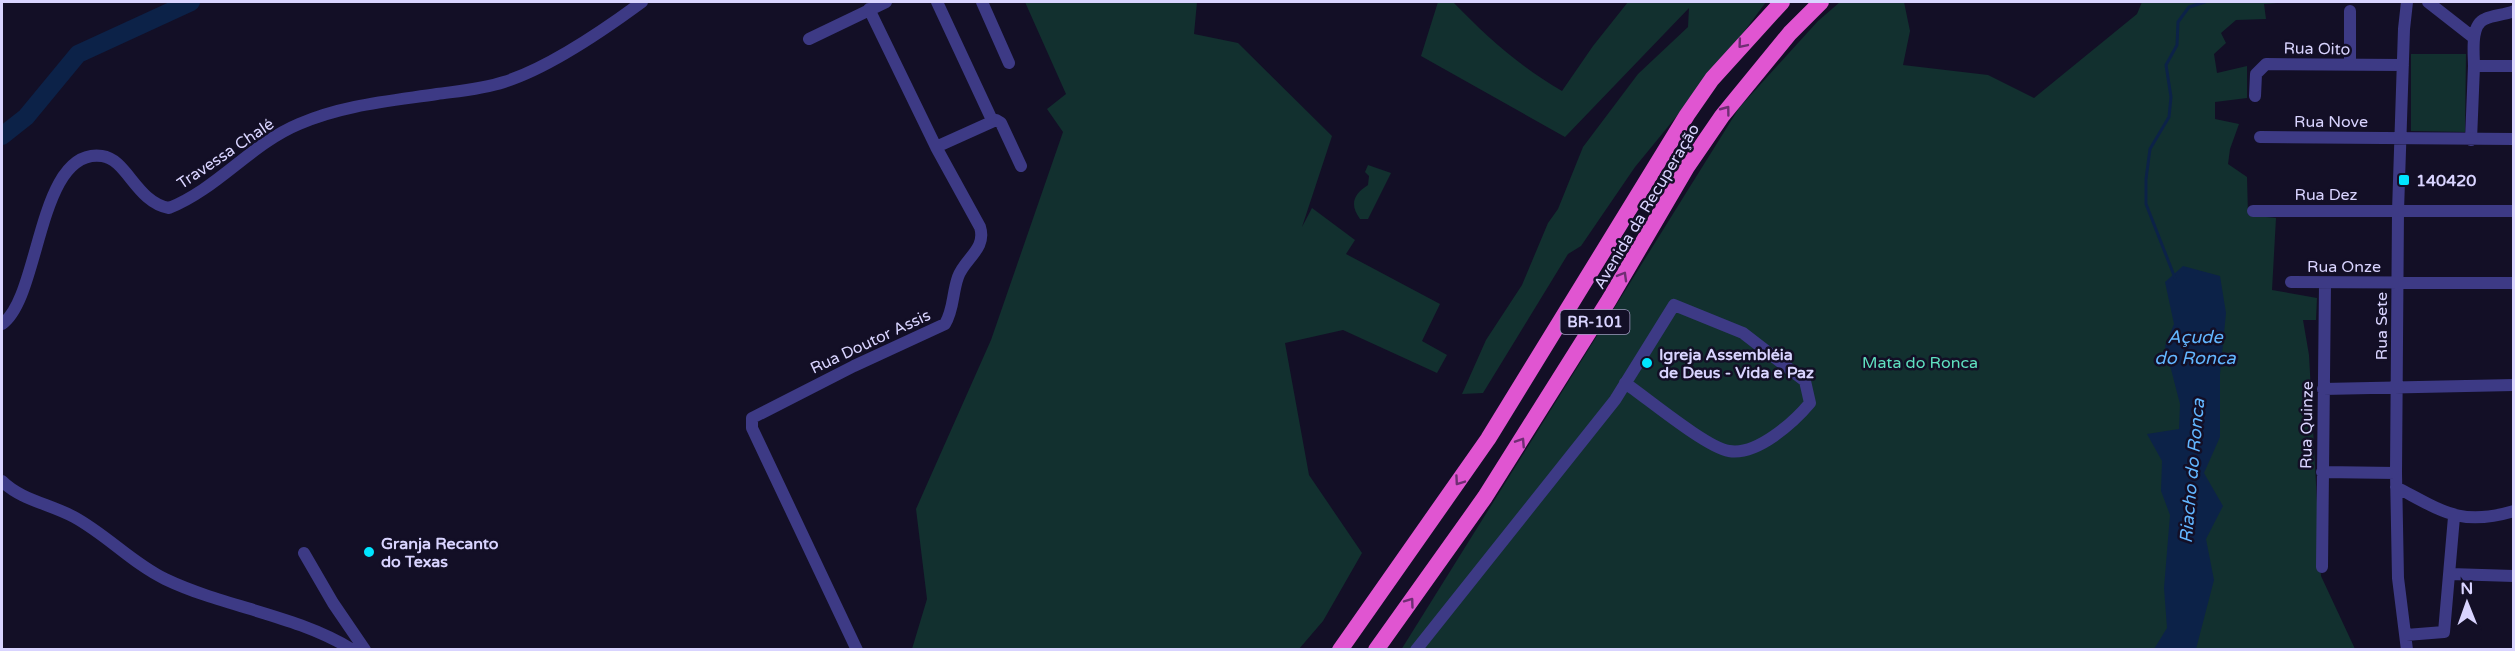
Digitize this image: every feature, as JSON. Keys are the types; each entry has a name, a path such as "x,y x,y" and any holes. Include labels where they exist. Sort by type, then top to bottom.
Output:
{"highway":[{"name":"BR-101","path":"1340,650 1488,439 1688,115 1712,80 1782,2"},
{"name":"Avenida da Recuperação","path":"1376,650 1492,488 1609,300 1687,167 1722,116 1790,33 1821,2"}],"street":[{"name":"Travessa Chalé","path":"2,324 17,304 44,221 74,162 93,155 106,156 115,161 156,206 169,208 204,188 273,138 298,124 340,110 503,83 531,72 642,2"},
{"path":"809,39 886,2"},
{"path":"937,2 994,120 1001,123 1021,166"},
{"path":"982,2 1009,63"},
{"name":"Rua Sete","path":"2407,2 2398,211 2396,473 2398,578 2407,650"},
{"path":"2428,2 2475,38"},
{"path":"869,9 936,147 994,120"},
{"path":"2350,11 2350,65"},
{"path":"2471,140 2475,38 2479,24 2483,19 2514,11"},
{"name":"Rua Oito","path":"2255,96 2256,74 2266,64 2403,65"},
{"path":"2474,66 2514,66"},
{"name":"Rua Nove","path":"2260,137 2514,139"},
{"name":"Rua Doutor Assis","path":"857,650 752,428 752,418 945,324 952,309 958,275 978,249 982,239 980,227 936,147"},
{"name":"Rua Dez","path":"2253,211 2514,211"},
{"name":"Rua Onze","path":"2291,282 2514,283"},
{"name":"Rua Quinze","path":"2322,567 2325,283"},
{"path":"1416,650 1615,400 1625,382 1674,305 1743,333 1805,381 1810,403 1795,422 1754,448 1730,452 1710,444 1625,382"},
{"path":"2323,389 2514,384"},
{"path":"2322,472 2396,473"},
{"path":"2,481 13,491 69,514 96,529 165,579 202,594 300,623 327,634 352,650"},
{"path":"2396,487 2454,517 2477,518 2514,511"},
{"path":"2406,635 2445,632 2454,517"},
{"path":"304,553 333,603 365,650"},
{"path":"2450,574 2514,576"}],"green space":[{"path":"1025,2 1197,2 1194,34 1238,43 1332,136 1302,227 1312,208 1355,240 1346,254 1440,304 1422,341 1447,355 1437,373 1343,330 1285,343 1309,475 1362,553 1323,621 1299,649 912,649 927,599 916,509 991,340 1063,132 1047,109 1066,94"},
{"path":"1438,2 1453,2 1504,50 1562,91 1593,46 1628,2 1766,2 1726,56 1635,167 1581,246 1568,254 1483,393 1462,394 1486,340 1522,285 1548,223 1558,209 1583,147 1638,74 1688,27 1689,8 1565,137 1421,56"},
{"name":"Mata do Ronca","path":"1840,2 1904,2 1910,31 1903,65 1988,75 2034,98 2137,14 2142,2 2291,2 2264,4 2266,19 2236,20 2221,33 2226,43 2214,54 2217,73 2247,66 2247,98 2215,102 2215,119 2239,124 2230,149 2228,164 2247,177 2248,215 2276,218 2272,290 2317,298 2316,320 2303,320 2309,355 2321,576 2355,649 1401,650 1739,108 1818,21"},
{"path":"2411,54 2466,54 2465,132 2411,131"},
{"path":"1368,165 1391,173 1368,219 1360,219 1354,204 1356,196 1368,185 1369,176 1365,172"}],"water":[{"name":"Açude do Ronca","path":"2183,266 2220,276 2226,313 2220,374 2220,437 2204,473 2223,506 2206,539 2214,580 2196,649 2154,649 2167,628 2164,588 2170,515 2161,491 2162,461 2147,434 2179,429 2180,404 2165,346 2174,324 2165,282"}],"waterway":[{"path":"2,136 26,117 78,54 191,2"},
{"name":"Riacho do Ronca","path":"2175,278 2146,204 2146,179 2150,149 2169,117 2171,97 2166,65 2177,45 2178,22 2189,7 2205,2"}],"place":[{"name":"140420","path":"2404,180"},
{"name":"Igreja Assembléia de Deus - Vida e Paz","path":"1647,363"},
{"name":"Granja Recanto do Texas","path":"369,552"}]}
